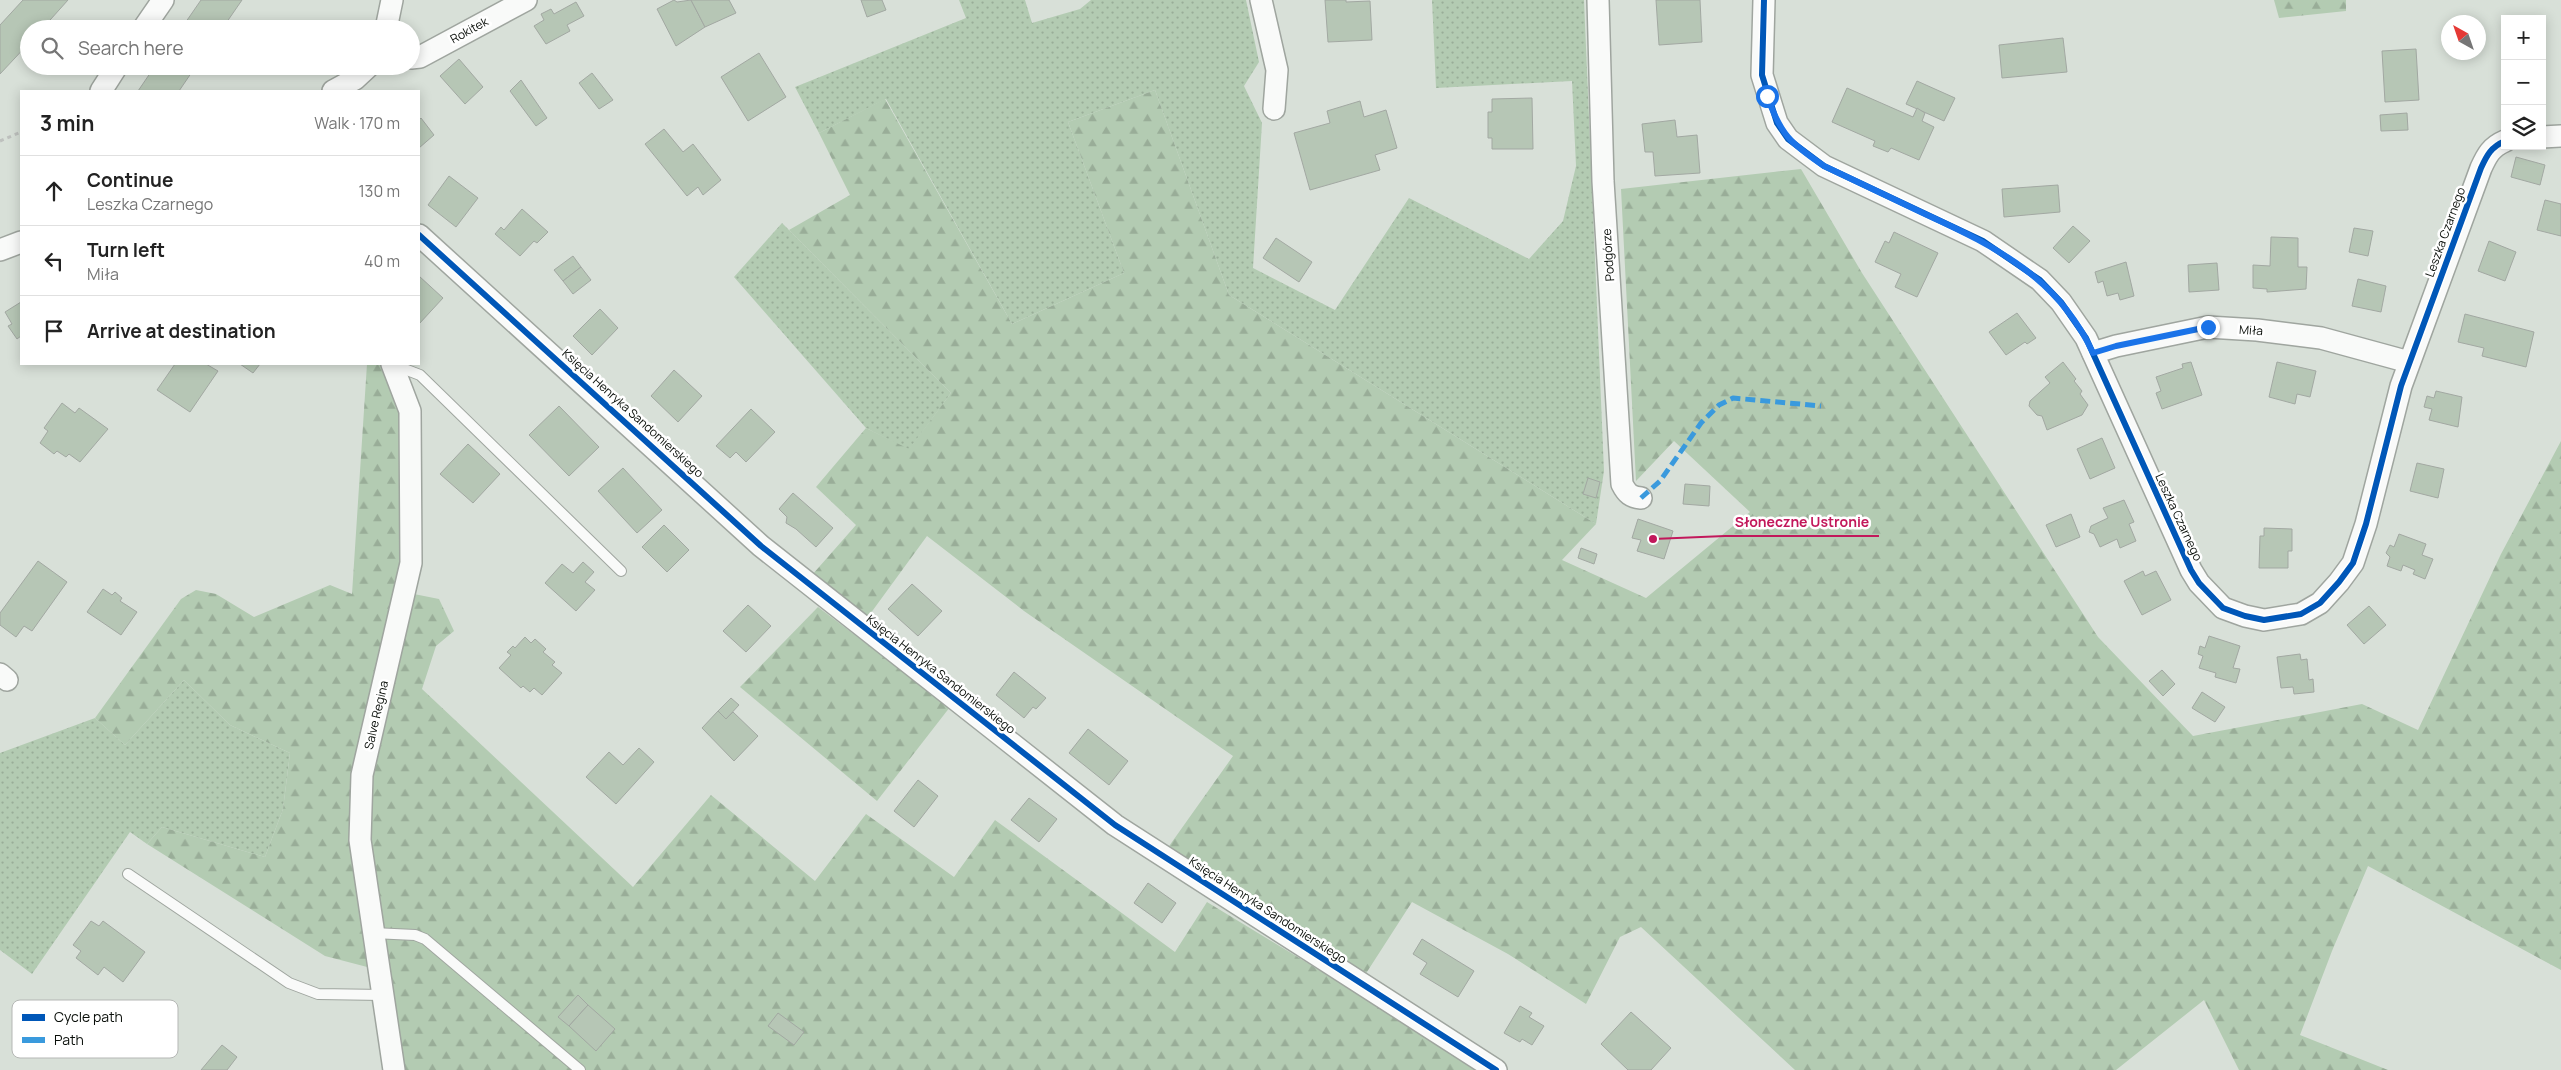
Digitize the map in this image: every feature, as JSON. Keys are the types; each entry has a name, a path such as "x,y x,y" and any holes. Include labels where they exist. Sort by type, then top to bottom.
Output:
{"street":[{"path":"149,20 163,0"},
{"path":"388,20 392,0"},
{"name":"Rokitek","path":"420,57 526,0"},
{"path":"1261,0 1277,70 1274,109"},
{"name":"Podgórze","path":"1598,0 1603,181 1622,484 1626,492 1633,497 1641,498"},
{"name":"Leszka Czarnego","path":"1764,0 1762,75 1777,123 1788,139 1824,166 1983,241 2013,259 2040,280 2061,302 2086,338 2122,422 2199,583 2223,608 2264,620 2301,614 2320,603 2353,563 2366,524 2409,362 2481,168 2488,152 2501,143"},
{"path":"102,90 111,75"},
{"path":"335,90 355,80 360,75"},
{"path":"2546,137 2561,136"},
{"name":"Księcia Henryka Sandomierskiego","path":"420,236 761,546 1115,825 1496,1070"},
{"path":"0,250 20,242"},
{"name":"Miła","path":"2093,353 2116,346 2208,327 2265,330 2321,338 2409,362"},
{"name":"Salve Regina","path":"393,365 410,411 411,564 362,775 360,840 394,1070"}],"lane":[{"path":"395,365 420,375 621,571"},
{"path":"128,874 289,983 318,994 383,996"},
{"path":"373,932 415,934 425,939 580,1070"}],"path":[{"path":"0,141 20,132"}],"green space":[{"path":"959,0 1025,0 1032,23 1080,9 1091,0 1246,0 1259,62 1244,86 1262,123 1253,268 1335,310 1409,198 1529,259 1563,221 1576,166 1572,81 1436,88 1432,0 1584,0 1604,471 1596,524 1229,295 1155,90 1068,122 1124,273 1012,324 886,99 819,133 795,87 966,18"},
{"path":"2274,0 2346,0 2346,11 2279,18"},
{"path":"1155,90 1229,295 1596,524 1562,560 1646,598 1750,512 1674,441 1636,481 1621,189 1801,169 1862,273 2098,637 2193,736 2362,704 2418,730 2501,554 2561,441 2561,970 2368,866 2332,951 2300,1035 2388,1070 2239,1070 2204,1000 2116,1070 1795,1070 1641,927 1620,937 1586,1004 1508,954 1412,902 1365,975 1167,849 1233,756 1024,611 927,536 865,621 812,575 856,525 816,487 866,428 909,449 951,393 789,230 850,195 819,133 885,99 1012,324 1124,273 1068,122"},
{"path":"782,223 951,393 909,450 866,428 734,277"},
{"path":"367,365 383,365 402,413 404,559 355,770 371,968 325,956 147,844 162,827 265,857 283,809 290,753 230,725 184,680 125,745 95,718 181,599 196,590 216,594 254,617 330,585 352,594"},
{"path":"414,594 439,599 454,631 436,646 422,689 633,887 711,795 815,881 866,814 954,877 995,820 1175,952 1207,902 1484,1070 401,1070 369,838 369,773"},
{"path":"818,607 950,707 877,801 740,687"},
{"path":"184,680 230,725 290,753 283,809 265,857 162,827 147,844 130,832 32,974 0,950 0,753 95,718 125,745"}],"building":[{"path":"23,0 68,0 50,20 20,20 20,53 0,74 0,25"},
{"path":"201,0 242,0 228,20 187,20"},
{"path":"674,0 677,2 691,0 705,27 676,46 657,9"},
{"path":"691,0 729,0 736,13 705,27"},
{"path":"861,0 882,0 886,10 867,17"},
{"path":"1325,0 1346,0 1346,2 1370,1 1372,40 1328,42"},
{"path":"1656,0 1700,0 1702,42 1659,45"},
{"path":"576,2 584,16 567,25 570,31 546,44 534,26 544,20 541,14 551,9 554,14"},
{"path":"2063,38 2067,72 2002,78 1999,45"},
{"path":"2416,49 2419,100 2385,102 2382,51"},
{"path":"759,53 786,97 748,121 721,77"},
{"path":"459,59 483,87 465,104 440,76"},
{"path":"592,73 613,100 599,109 579,83"},
{"path":"149,75 190,75 180,90 139,90"},
{"path":"521,80 547,118 536,126 510,91"},
{"path":"1917,81 1955,98 1944,121 1906,104"},
{"path":"1847,88 1913,117 1917,108 1925,113 1922,121 1934,127 1919,160 1891,148 1888,152 1873,146 1875,141 1832,122"},
{"path":"1532,98 1533,149 1492,149 1492,138 1488,138 1488,112 1492,112 1492,99"},
{"path":"1360,101 1364,117 1386,110 1397,148 1375,155 1380,170 1310,190 1294,133 1330,123 1327,111"},
{"path":"2407,113 2408,130 2381,131 2380,115"},
{"path":"420,119 434,135 420,147"},
{"path":"1675,120 1677,137 1697,135 1700,173 1655,176 1653,152 1645,152 1642,124"},
{"path":"664,129 683,152 693,144 721,180 703,195 698,187 687,196 645,144"},
{"path":"2516,157 2545,165 2540,185 2511,177"},
{"path":"449,176 478,198 456,227 428,205"},
{"path":"2058,185 2060,212 2004,217 2002,189"},
{"path":"2545,200 2561,204 2561,236 2537,230"},
{"path":"522,209 548,232 537,243 534,241 520,256 495,234 501,227 504,230"},
{"path":"2073,226 2090,241 2069,263 2053,248"},
{"path":"2354,228 2373,231 2368,256 2349,252"},
{"path":"1894,232 1938,253 1917,297 1895,287 1901,274 1875,262 1885,241 1889,243"},
{"path":"2271,237 2298,238 2298,267 2307,267 2306,289 2267,292 2267,289 2253,288 2253,265 2270,266"},
{"path":"1276,238 1312,262 1299,282 1263,258"},
{"path":"2489,241 2516,252 2505,281 2478,271"},
{"path":"573,256 581,267 563,281 554,270"},
{"path":"2126,262 2134,296 2120,300 2118,293 2107,296 2103,281 2098,283 2095,272"},
{"path":"2217,263 2219,290 2189,292 2188,265"},
{"path":"581,267 591,280 573,294 563,281"},
{"path":"420,277 443,298 420,323"},
{"path":"2358,279 2386,286 2381,312 2352,306"},
{"path":"20,303 20,337 17,339 8,326 12,324 5,312"},
{"path":"600,309 618,328 592,355 573,336"},
{"path":"2017,313 2036,338 2027,344 2025,342 2006,355 1989,332"},
{"path":"2465,314 2534,332 2526,367 2482,356 2484,348 2458,342"},
{"path":"2063,362 2076,379 2074,381 2082,391 2080,394 2088,405 2082,415 2047,430 2042,416 2037,415 2029,406 2030,401 2050,383 2045,377"},
{"path":"2191,362 2202,395 2162,409 2156,393 2161,391 2156,377 2183,368 2182,364"},
{"path":"2277,362 2316,371 2310,397 2297,394 2295,404 2269,397"},
{"path":"174,365 208,365 218,371 190,412 157,390"},
{"path":"241,365 259,365 253,373"},
{"path":"674,370 702,396 678,422 651,396"},
{"path":"2436,391 2462,397 2458,427 2429,420 2432,409 2424,407 2427,396 2434,398"},
{"path":"62,403 75,413 79,408 108,429 80,462 69,454 66,457 57,451 54,454 40,443 48,431 44,428"},
{"path":"559,406 599,447 569,476 529,435"},
{"path":"751,409 775,432 746,462 736,452 730,458 716,446"},
{"path":"2102,438 2115,468 2090,479 2077,449"},
{"path":"468,444 500,474 473,503 440,474"},
{"path":"2417,463 2444,469 2438,498 2410,491"},
{"path":"623,468 662,510 637,533 598,491"},
{"path":"1588,478 1600,482 1596,498 1583,494"},
{"path":"1685,484 1710,486 1709,506 1683,504"},
{"path":"793,493 833,528 816,547 796,529 786,523 787,517 779,509"},
{"path":"2124,500 2134,522 2129,524 2136,541 2120,548 2117,539 2100,547 2094,534 2089,532 2091,526 2108,518 2103,508"},
{"path":"2071,514 2080,537 2056,547 2046,525"},
{"path":"1638,519 1673,531 1664,559 1637,551 1641,540 1632,538"},
{"path":"664,525 689,550 667,572 642,547"},
{"path":"2264,528 2292,529 2292,551 2288,551 2288,568 2259,568 2260,536 2264,536"},
{"path":"2399,534 2426,544 2422,555 2433,559 2425,579 2413,574 2415,570 2403,565 2401,571 2387,566 2390,557 2386,553 2390,545 2394,547"},
{"path":"1581,548 1597,554 1594,564 1578,558"},
{"path":"38,561 67,582 32,631 24,626 16,637 0,625 0,613"},
{"path":"583,562 594,572 585,582 595,590 576,611 545,583 562,564 573,573"},
{"path":"2143,571 2145,576 2156,571 2171,600 2142,615 2124,581"},
{"path":"912,584 942,611 918,636 888,609"},
{"path":"103,589 112,595 115,592 122,598 120,601 137,612 121,635 87,612"},
{"path":"748,605 771,626 746,652 723,631"},
{"path":"2369,606 2386,625 2364,644 2347,625"},
{"path":"2209,636 2240,646 2233,668 2240,669 2236,683 2215,677 2216,673 2199,668 2203,656 2198,654 2200,646 2205,648"},
{"path":"525,637 531,643 535,639 546,649 543,652 555,662 552,665 562,673 542,695 534,688 530,692 523,686 521,688 499,668 511,655 507,652 513,646 515,648"},
{"path":"2300,654 2301,660 2307,659 2309,680 2313,679 2314,692 2294,694 2293,687 2281,688 2277,657"},
{"path":"2162,670 2175,684 2163,696 2149,681"},
{"path":"1014,672 1046,698 1036,709 1033,707 1024,718 996,695"},
{"path":"2202,692 2225,707 2215,722 2192,708"},
{"path":"731,698 739,705 726,719 718,711"},
{"path":"718,711 726,719 733,712 758,736 734,761 702,728"},
{"path":"1088,729 1128,761 1109,785 1069,753"},
{"path":"639,748 654,762 616,804 586,777 609,752 623,765"},
{"path":"918,780 938,796 914,827 894,811"},
{"path":"1029,798 1057,819 1039,842 1011,820"},
{"path":"1148,883 1176,903 1162,923 1134,903"},
{"path":"91,921 99,926 103,921 145,952 123,982 104,967 98,975 76,958 81,951 73,945"},
{"path":"1422,939 1474,971 1458,997 1420,974 1427,963 1413,954"},
{"path":"578,995 588,1005 569,1026 558,1017"},
{"path":"588,1005 615,1029 596,1051 569,1026"},
{"path":"1520,1006 1532,1013 1529,1017 1544,1026 1532,1045 1522,1039 1520,1042 1504,1033"},
{"path":"1631,1012 1671,1048 1651,1070 1628,1070 1601,1044"},
{"path":"778,1013 804,1032 794,1045 768,1026"},
{"path":"222,1045 237,1057 227,1070 201,1070"}],"marked path":[{"path":"1641,498 1660,481 1701,423 1719,405 1733,398 1821,406"}],"cycle path":[{"path":"1764,0 1762,75 1777,123 1788,139 1824,166 1983,241 2040,280 2061,302 2086,338 2191,570 2199,583 2223,608 2264,620 2301,614 2320,603 2353,563 2366,524 2401,386 2481,168 2490,152 2501,143"},
{"path":"420,236 761,546 1115,825 1496,1070"}],"place":[{"name":"Słoneczne Ustronie","path":"1653,539"}],"route":[{"path":"1767,96 1777,123 1788,139 1802,152 1824,166 1983,241 2013,259 2040,280 2075,320 2093,353 2116,346 2208,327"}]}
